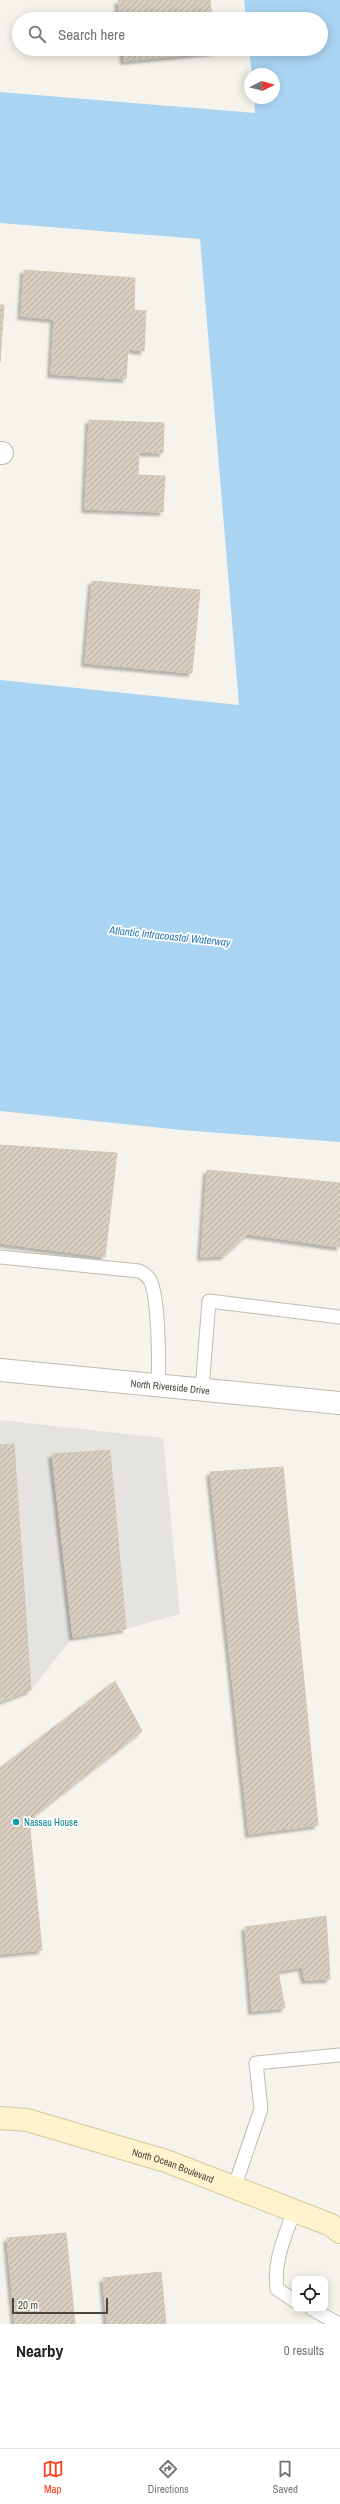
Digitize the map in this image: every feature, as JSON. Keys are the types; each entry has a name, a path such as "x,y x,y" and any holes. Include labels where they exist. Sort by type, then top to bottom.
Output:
{"main road":[{"name":"North Ocean Boulevard","path":"0,2118 27,2120 166,2161 331,2225 340,2232"}],"street":[{"name":"North Riverside Drive","path":"0,1370 340,1403"}],"lane":[{"path":"0,1257 139,1270 146,1274 151,1282 154,1297 159,1360 158,1385"},
{"path":"202,1389 208,1301 340,1317"},
{"path":"234,2188 261,2109 256,2063 340,2055"},
{"path":"292,2299 277,2289 275,2275 277,2259 294,2211"},
{"path":"317,2312 339,2324"}],"shaded area":[{"path":"0,1420 163,1438 180,1614 126,1629 73,1637 31,1690 0,1702"}],"water":[{"name":"Atlantic Intracoastal Waterway","path":"244,0 340,0 340,1142 181,1130 0,1111 0,680 239,705 200,239 0,223 0,92 255,113 254,104 280,104 280,68 251,68 250,56 328,56 328,12 245,12"}],"building":[{"path":"118,0 210,0 211,12 119,12"},
{"path":"124,56 175,56 124,61"},
{"path":"24,270 135,278 134,310 146,311 144,351 128,349 126,379 51,374 54,319 21,316"},
{"path":"0,305 4,305 0,362"},
{"path":"89,420 164,423 163,453 139,452 138,475 165,476 163,512 85,509"},
{"path":"92,581 200,590 192,673 85,663"},
{"path":"0,1145 117,1153 105,1257 0,1243"},
{"path":"207,1170 340,1183 340,1247 248,1234 224,1256 201,1257"},
{"path":"14,1444 31,1690 0,1702 0,1445"},
{"path":"110,1450 126,1629 73,1637 52,1454"},
{"path":"283,1467 318,1825 249,1834 210,1472"},
{"name":"Nassau House","path":"115,1681 142,1731 35,1815 30,1830 42,1950 0,1954 0,1768"},
{"path":"326,1916 330,1979 305,1980 302,1967 278,1971 285,2008 252,2011 245,1927"},
{"path":"66,2233 75,2324 15,2324 7,2238"},
{"path":"161,2272 166,2324 107,2324 103,2278"}],"place":[{"name":"Nassau House","path":"16,1822"}]}
